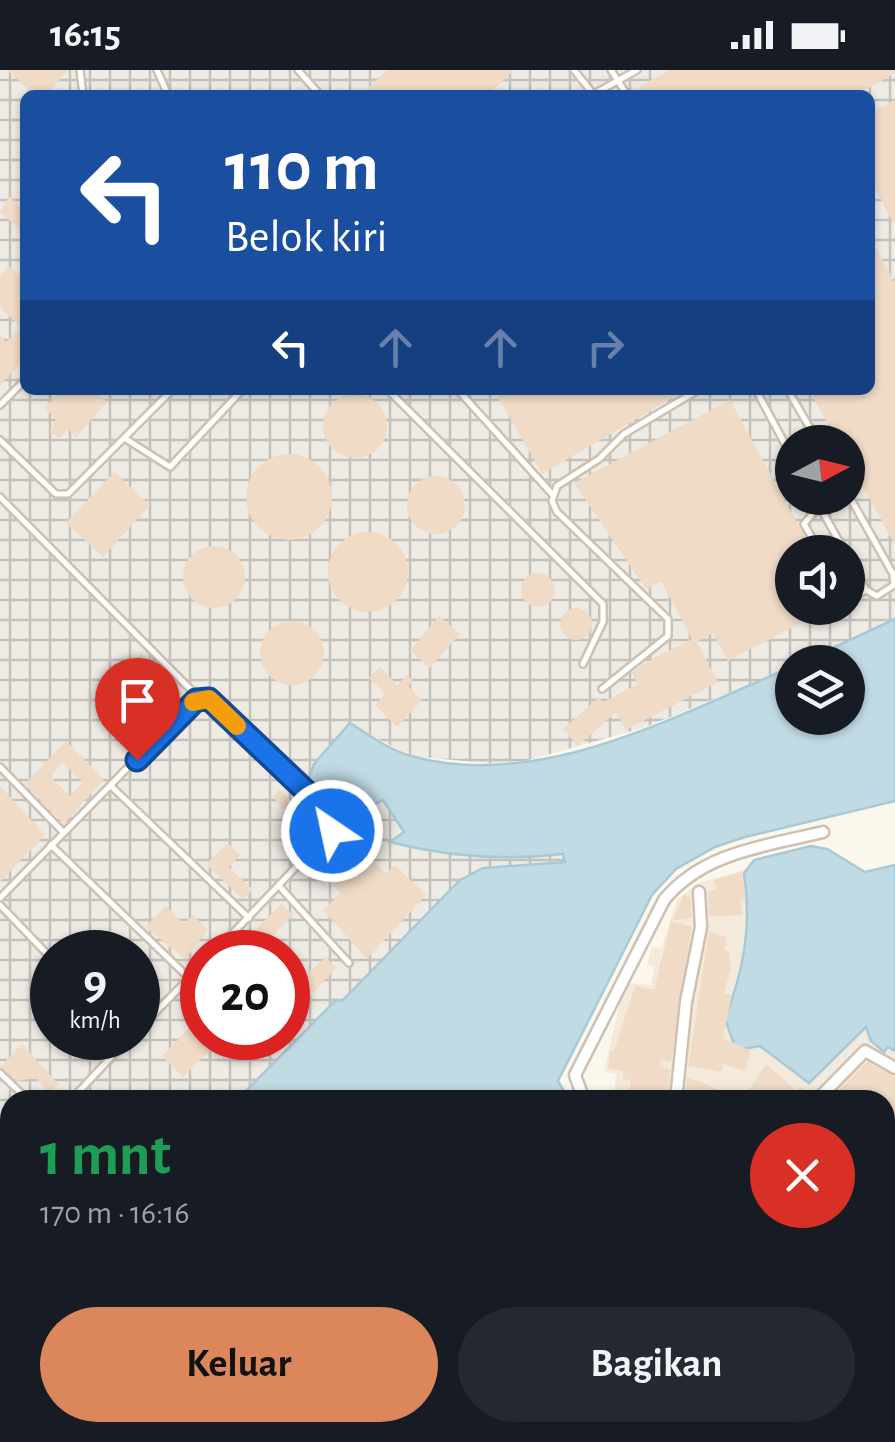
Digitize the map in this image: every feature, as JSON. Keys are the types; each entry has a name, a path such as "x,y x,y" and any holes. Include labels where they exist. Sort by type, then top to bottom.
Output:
{"street":[{"path":"580,1090 575,1075 664,900 678,884 738,853 823,832"},
{"path":"677,1090 686,1002 700,927 699,892"},
{"path":"828,1090 865,1051 895,1068"}],"lane":[{"path":"298,70 316,90"},
{"path":"574,70 591,90"},
{"path":"611,70 624,90"},
{"path":"601,90 636,70"},
{"path":"0,405 20,385"},
{"path":"0,440 56,494 68,494 167,395"},
{"path":"126,440 170,467 237,395"},
{"path":"393,395 603,604 603,622 583,664"},
{"path":"463,395 553,494 558,512 668,619 668,636 602,689"},
{"path":"553,494 557,486 600,459 624,434 690,395"},
{"path":"759,395 775,425"},
{"path":"791,395 808,425"},
{"path":"0,498 198,698 209,699 333,821 332,831 237,930"},
{"path":"860,515 893,574 894,585 888,593 877,596 866,590"},
{"path":"30,934 0,901 198,698"},
{"path":"0,767 64,833"},
{"path":"112,786 249,918"},
{"path":"52,844 180,969"},
{"path":"279,886 349,963"},
{"path":"160,1008 180,987"},
{"path":"80,1090 108,1060"}],"shaded area":[{"path":"0,70 895,70 895,619 844,645 775,645 775,674 643,728 525,761 495,764 410,756 350,724 338,734 404,832 392,842 533,857 563,854 565,862 539,867 342,1002 336,1000 310,1026 310,930 180,930 180,1060 277,1060 247,1090 0,1090"},
{"path":"748,869 744,873 747,903 743,975 725,1018 809,1083 866,1026 895,1051 895,1090 614,1090 616,1074 604,1072 622,993 629,983 651,985 655,966 647,964 652,947 661,949 677,900 698,883"}],"water":[{"path":"895,619 895,801 745,837 715,847 676,869 652,895 558,1081 563,1090 247,1090 277,1060 310,1060 310,1026 336,1000 342,1001 460,880 483,868 565,862 563,854 476,856 390,842 404,832 383,800 360,811 320,793 309,778 314,764 350,723 411,756 459,764 508,764 557,756 655,726 775,674 775,735 865,735 865,645 839,645"},
{"path":"811,846 827,849 865,872 895,865 895,1051 888,1047 884,1052 871,1041 866,1027 809,1083 760,1046 736,1050 725,1019 745,947 744,873 754,860"}],"building":[{"path":"7,70 68,70 50,90 29,90"},
{"path":"387,70 514,70 493,90 368,88"},
{"path":"670,70 895,70 865,90 642,90 640,86"},
{"path":"895,100 895,226 875,188 875,110"},
{"path":"9,196 20,206 20,230 0,212"},
{"path":"875,247 895,283 895,545 865,490 865,425 829,425 812,395 875,395"},
{"path":"9,266 17,274 20,271 20,326 0,307 0,275"},
{"path":"20,328 20,364 0,385 0,335 6,342"},
{"path":"57,395 99,395 107,402 76,437 68,429 60,438 50,432 56,419 45,408"},
{"path":"497,395 677,395 542,474"},
{"path":"343,396 367,396 385,414 385,438 367,456 343,456 325,438 325,414"},
{"path":"730,400 775,482 775,515 793,515 804,535 775,535 775,625 797,625 728,661 713,633 697,642 718,682 626,730 616,712 578,746 563,729 599,697 603,702 638,684 632,673 643,664 692,639 661,581 646,589 574,483"},
{"path":"289,454 319,467 332,497 319,527 289,540 259,527 246,497 259,467"},
{"path":"114,472 150,505 103,557 66,523"},
{"path":"436,476 456,485 465,505 456,525 436,534 416,525 407,505 416,485"},
{"path":"368,532 383,535 396,544 405,557 405,587 396,600 383,609 368,612 353,609 340,600 331,587 328,572 331,557 340,544 353,535"},
{"path":"214,546 236,555 245,577 236,599 214,608 192,599 183,577 192,555"},
{"path":"538,573 550,578 555,590 550,602 538,607 526,602 521,590 526,578"},
{"path":"576,608 587,613 592,624 587,635 576,640 565,635 560,624 565,613"},
{"path":"439,616 460,634 430,668 410,651"},
{"path":"292,621 315,630 324,653 315,676 292,685 269,676 260,653 269,630"},
{"path":"141,654 180,693 135,733 106,704 138,670 132,663"},
{"path":"380,667 397,685 407,675 413,681 408,686 422,700 397,727 375,705 385,694 369,678"},
{"path":"66,741 104,779 64,824 25,784","holes":["63,763 83,782 70,796 50,776"]},
{"path":"0,786 45,835 0,882"},
{"path":"279,790 320,826 309,837 273,797"},
{"path":"349,835 386,874 395,865 426,895 367,959 323,910 341,893 333,885 352,863 337,848"},
{"path":"228,843 240,855 229,867 253,890 243,899 206,864"},
{"path":"742,872 746,900 740,901 743,915 709,916 708,891 717,890 714,880"},
{"path":"684,894 690,897 692,918 673,920"},
{"path":"281,904 293,915 278,930 256,930"},
{"path":"166,906 184,924 193,915 208,930 180,930 180,955 160,939 160,930 145,927"},
{"path":"671,921 692,927 671,1062 661,1060 660,1066 670,1070 668,1090 629,1090 631,1080 623,1079 623,1071 608,1068 610,1051 614,1051 635,986 654,990"},
{"path":"709,932 727,937 724,950 729,952 731,968 724,993 732,995 723,1038 751,1051 745,1071 723,1064 721,1072 688,1066"},
{"path":"326,957 336,968 310,996 310,971"},
{"path":"180,1037 180,1060 200,1060 183,1077 162,1056"},
{"path":"22,1044 30,1053 30,1060 36,1060 58,1084 47,1090 36,1078 17,1081 0,1067"},
{"path":"867,1062 895,1077 895,1090 839,1090"},
{"path":"766,1064 796,1090 749,1090"},
{"path":"687,1077 720,1090 686,1090"}],"slow traffic":[{"path":"193,702 198,698 209,699 237,726"}],"route":[{"path":"137,760 188,706 198,698 209,699 329,813 332,831"}]}
